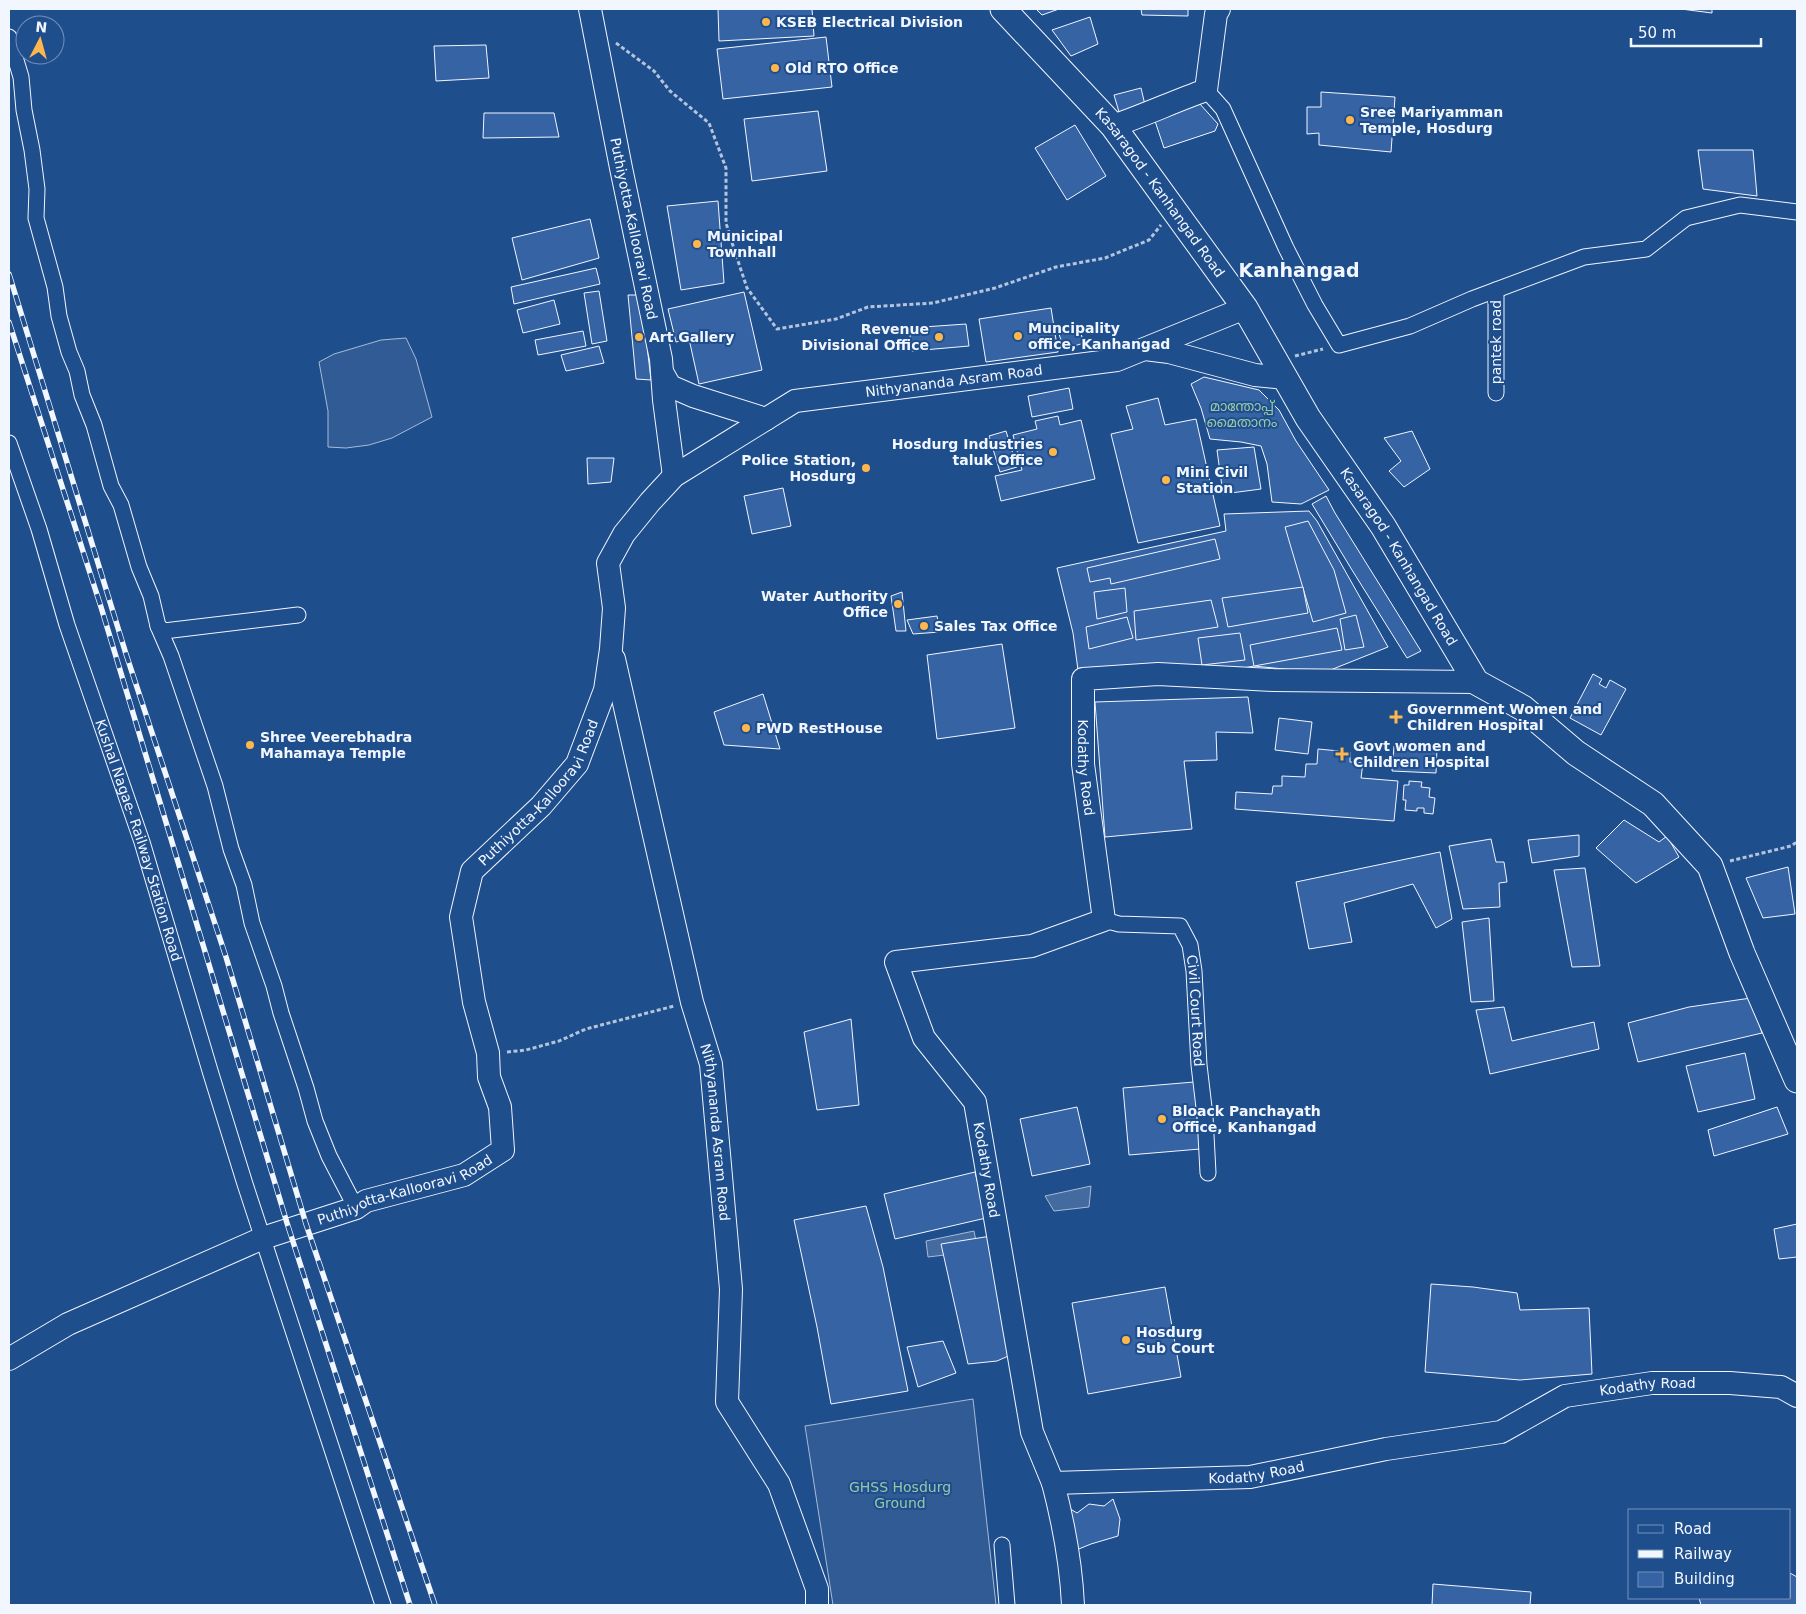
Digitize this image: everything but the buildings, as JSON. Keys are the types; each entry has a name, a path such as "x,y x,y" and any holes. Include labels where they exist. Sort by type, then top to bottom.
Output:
{"main road":[{"name":"Kasaragod - Kanhangad Road","path":"1003,9 1113,126 1245,308 1308,418 1383,526 1476,682"},
{"path":"1476,682 1524,708 1576,753 1652,804 1710,866 1742,953 1797,1080"}],"street":[{"path":"1220,9 1216,14 1206,90 1223,109 1286,248 1315,305 1339,345 1410,326 1472,299 1584,257 1646,249 1686,218 1740,205 1797,212"},
{"name":"Puthiyotta-Kallooravi Road","path":"9,1359 68,1324 263,1238 356,1208 366,1201 464,1175 503,1150 500,1107 490,1077 488,1053 474,1002 461,917 472,871 541,806 578,764 605,690 614,608 608,563 624,534 674,476 656,330 620,168 592,18"},
{"path":"9,37 21,77 24,110 32,150 37,188 36,218 55,287 59,316 69,352 94,426 111,486 121,505 139,567 151,596 158,626 171,656 214,786 231,849 244,886 252,923 274,986 315,1121 329,1156 356,1208"},
{"path":"1113,126 1206,90"},
{"name":"pantek road","path":"1496,290 1496,393"},
{"name":"Nithyananda Asram Road","path":"674,476 795,402 1117,360 1245,308"},
{"path":"1144,349 1169,352 1255,375 1280,370"},
{"path":"662,372 670,386 693,396 766,419"},
{"name":"Kushal Nagae- Railway Station Road","path":"9,443 39,529 68,625 142,842 211,1074 383,1605"},
{"path":"158,626 164,631 298,615"},
{"name":"Nithyananda Asram Road","path":"611,649 692,1002 711,1064 732,1289 727,1402 779,1484 817,1589 817,1605"},
{"name":"Kodathy Road","path":"1476,682 1273,680 1158,674 1083,680 1083,764 1104,920 1032,946 896,962 924,1038 975,1102 1032,1432 1053,1484 1250,1477 1386,1449 1501,1432 1565,1396 1652,1383 1730,1383 1781,1387 1797,1396"},
{"name":"Civil Court Road","path":"1104,920 1119,924 1180,926 1190,945 1194,971 1208,1174"},
{"path":"1053,1484 1065,1529 1073,1605"},
{"path":"1002,1545 1007,1605"}],"path":[{"path":"592,18 654,71 670,91 709,123 726,168 726,223 728,232 747,288 777,329 836,319 868,307 933,303 995,288 1056,267 1105,258 1149,240 1174,210"},
{"path":"1280,370 1339,345"},
{"path":"1710,866 1791,846 1797,842"},
{"path":"488,1053 526,1050 559,1041 586,1029 692,1002"}],"shaded area":[{"path":"406,338 416,359 432,417 392,438 369,445 346,448 328,447 328,411 319,362 334,354 381,340"},
{"path":"1091,1186 1089,1207 1054,1211 1045,1196"},
{"path":"974,1231 978,1251 928,1257 926,1241"},
{"name":"GHSS Hosdurg Ground","path":"973,1399 996,1605 833,1605 805,1426"}],"railway":[{"path":"9,274 126,654 226,957 306,1224 435,1605"},
{"path":"9,322 101,607 287,1223 410,1605"}],"place":[{"name":"KSEB Electrical Division","path":"766,22"},
{"name":"Old RTO Office","path":"775,68"},
{"name":"Sree Mariyamman Temple, Hosdurg","path":"1350,120"},
{"name":"Municipal Townhall","path":"697,244"},
{"name":"Muncipality office, Kanhangad","path":"1018,336"},
{"name":"Art Gallery","path":"639,337"},
{"name":"Revenue Divisional Office","path":"939,337"},
{"name":"Hosdurg Industries taluk Office","path":"1053,452"},
{"name":"Police Station, Hosdurg","path":"866,468"},
{"name":"Mini Civil Station","path":"1166,480"},
{"name":"Water Authority Office","path":"898,604"},
{"name":"Sales Tax Office","path":"924,626"},
{"name":"Government Women and Children Hospital","path":"1396,717"},
{"name":"PWD RestHouse","path":"746,728"},
{"name":"Shree Veerebhadra Mahamaya Temple","path":"250,745"},
{"name":"Govt women and Children Hospital","path":"1342,754"},
{"name":"Bloack Panchayath Office, Kanhangad","path":"1162,1119"},
{"name":"Hosdurg Sub Court","path":"1126,1340"}],"district":[{"name":"Kanhangad","path":"1299,270"}],"park label":[{"name":"മാന്തോപ്പ് മൈതാനം","path":"1242,414"}]}
